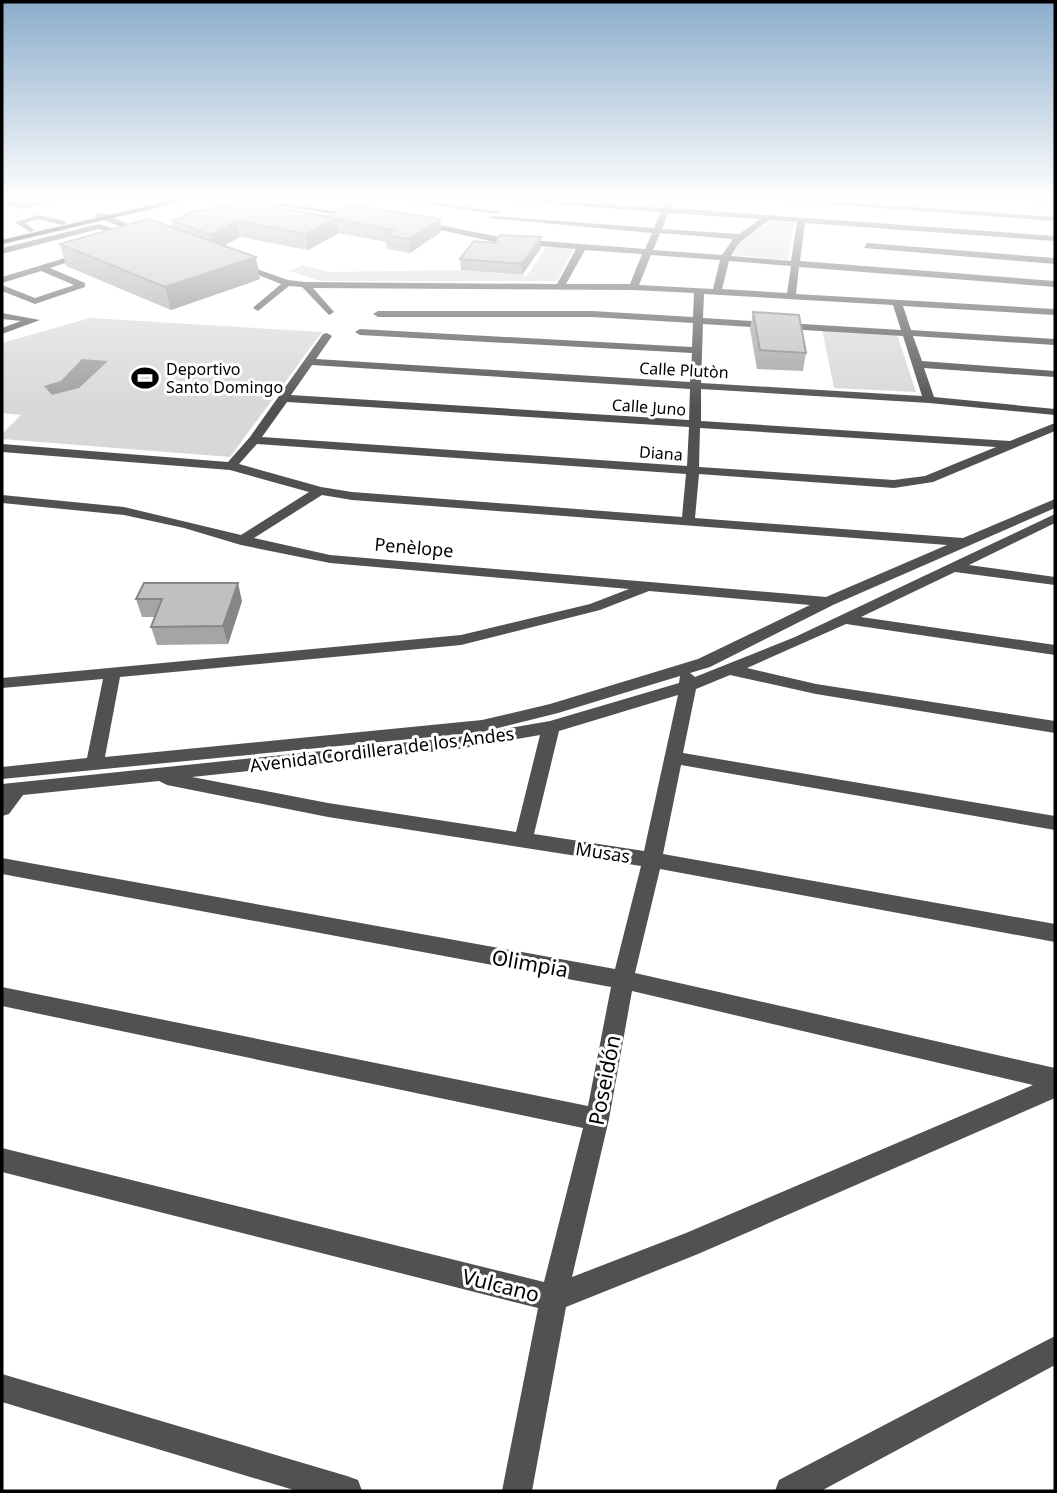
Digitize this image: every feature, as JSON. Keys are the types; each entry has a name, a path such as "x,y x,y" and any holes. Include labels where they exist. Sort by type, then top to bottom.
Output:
{"street":[{"path":"2,280 46,267"},
{"path":"243,267 287,282 305,285 561,285 791,296 867,284 897,302 929,400"},
{"path":"561,285 571,267"},
{"path":"633,287 642,267"},
{"path":"717,292 721,267"},
{"path":"791,296 794,267"},
{"path":"804,267 867,284 1016,295 1055,312"},
{"path":"867,267 867,284"},
{"path":"2,288 33,301 82,284 42,268"},
{"path":"258,308 287,282"},
{"path":"897,302 940,289 1016,295 1055,284"},
{"path":"305,285 329,312"},
{"path":"688,521 693,471 699,291"},
{"path":"378,314 592,314 1055,341"},
{"path":"2,316 35,320 2,331"},
{"path":"360,332 696,350"},
{"path":"231,466 254,440 327,336"},
{"name":"Calle Plutòn","path":"310,362 929,400 1055,412"},
{"path":"917,364 1055,374"},
{"name":"Calle Juno","path":"284,398 1013,444"},
{"name":"Diana","path":"254,440 894,484 928,479 1055,426"},
{"path":"2,447 231,466 320,491 352,496 964,542"},
{"path":"241,541 320,491"},
{"name":"Penèlope","path":"2,499 115,509 173,521 288,553 330,559 828,602"},
{"name":"Avenida Cordillera de los Andes","path":"9,790 458,744 551,727 687,678 704,663 828,602 1055,503"},
{"name":"Avenida Cordillera de los Andes","path":"2,773 482,726 729,670 1051,522"},
{"path":"953,567 1055,581"},
{"path":"2,683 461,640 595,607 646,587"},
{"path":"843,619 1055,650"},
{"path":"704,663 830,691 1055,727"},
{"path":"95,764 112,674"},
{"name":"Poseidón","path":"517,1491 554,1298 597,1119 623,980 652,860 687,678"},
{"path":"523,840 551,727"},
{"path":"673,757 1055,823"},
{"name":"Musas","path":"150,775 328,810 652,860 1055,933"},
{"path":"2,809 9,790"},
{"name":"Olimpia","path":"2,866 623,980 1055,1079"},
{"path":"2,997 597,1119"},
{"name":"Vulcano","path":"2,1160 554,1298 702,1239 1055,1087"},
{"path":"790,1491 1055,1350"},
{"path":"2,1388 347,1491"}],"shaded area":[{"path":"299,267 309,267 329,272 461,270 527,276 533,267 564,267 557,281 320,281 289,271"},
{"name":"Deportivo Santo Domingo","path":"90,318 322,332 230,457 2,439 2,434 21,415 2,413 2,343"},
{"path":"822,329 897,334 916,392 834,388"},
{"path":"82,359 108,361 79,388 52,395 44,386 61,381"}],"building":[{"path":"115,267 227,267 165,287"},
{"path":"753,312 799,315 806,353 760,350"},
{"path":"144,583 238,583 223,626 151,627 162,599 136,599"}],"place":[{"name":"Deportivo Santo Domingo","path":"145,378"}]}
